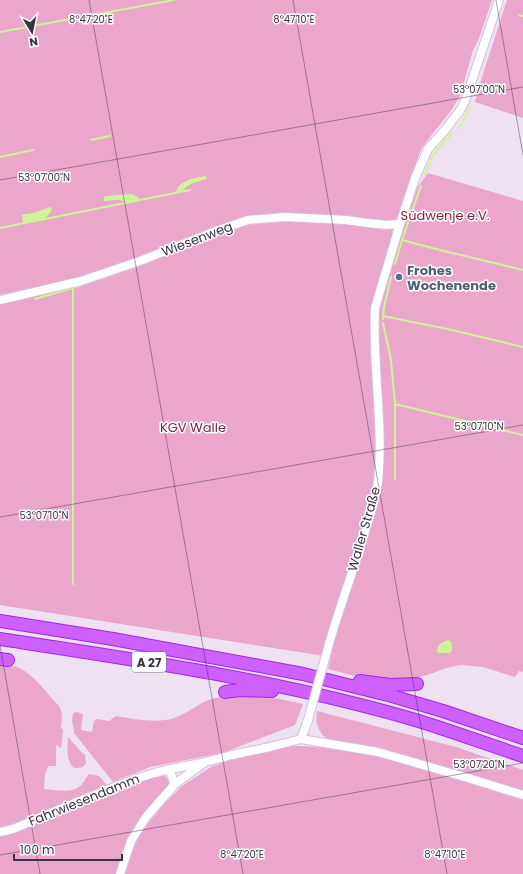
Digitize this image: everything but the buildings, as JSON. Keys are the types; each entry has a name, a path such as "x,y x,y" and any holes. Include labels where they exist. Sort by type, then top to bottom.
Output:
{"highway":[{"name":"A 27","path":"0,622 136,643 303,674 392,696 443,711 523,738"},
{"name":"A 27","path":"0,639 201,671 297,690 412,719 470,737 523,756"},
{"path":"333,681 360,681 390,685 417,684"},
{"path":"225,692 239,690 297,690"}],"street":[{"name":"Waller Straße","path":"301,739 308,720 336,619 364,536 377,483 379,438 374,320 375,308 415,178 428,149 461,109 467,96 499,0"},
{"name":"Wiesenweg","path":"0,300 81,281 140,261 248,220 285,217 400,224"},
{"path":"120,874 131,842 146,816 175,784 205,762 270,748 301,739 378,752 523,795"},
{"name":"Fahrwiesendamm","path":"0,832 13,829 114,787 169,769 205,762"},
{"path":"169,769 175,784"}],"green space":[{"name":"KGV Walle","path":"0,0 492,0 478,41 473,50 460,96 450,112 421,149 392,232 401,237 417,188 428,173 523,201 523,672 519,671 515,677 483,667 461,665 402,681 358,677 328,669 331,657 0,605"},
{"path":"507,0 523,0 523,118 475,102"},
{"path":"0,664 20,668 32,676 59,706 62,718 61,728 63,730 61,748 56,745 56,766 48,766 45,774 44,789 62,791 76,789 82,784 89,774 99,776 106,784 103,789 5,829 0,829"},
{"path":"242,694 270,697 303,704 295,725 222,753 150,767 113,782 74,733 72,721 73,714 75,712 83,715 81,730 92,732 94,721 97,719 109,721 116,716 150,721 171,719 206,701 224,696"},
{"path":"317,711 456,747 523,770 523,791 384,749 328,740 318,727 316,719"},
{"path":"68,737 85,755 86,763 82,767 74,768 69,761"},
{"path":"290,746 337,749 398,761 523,800 523,874 125,874 134,847 142,831 162,806 182,786 211,767 236,758"},
{"path":"162,774 167,778 169,783 166,790 150,808 117,874 0,874 0,835 6,836 148,778"}],"shaded area":[{"path":"205,176 207,179 196,182 184,189 182,192 176,193 177,189 183,183"},
{"path":"132,194 140,200 126,203 121,200 104,201 105,196"},
{"path":"50,207 52,209 50,213 44,219 23,223 22,215 34,213"},
{"path":"449,640 452,643 452,650 450,653 438,653 437,650 440,644"}],"waterway":[{"path":"0,32 174,0"},
{"path":"519,15 523,16"},
{"path":"459,127 466,117 470,107"},
{"path":"425,175 432,157 452,133"},
{"path":"91,140 110,136"},
{"path":"0,157 33,150"},
{"path":"395,264 421,186"},
{"path":"0,228 190,190"},
{"path":"402,240 523,270"},
{"path":"35,299 73,288 131,268"},
{"path":"383,319 384,307 391,277"},
{"path":"73,288 73,584"},
{"path":"383,316 452,330 523,347"},
{"path":"383,323 391,360 395,404 395,479"},
{"path":"395,404 523,435"}],"place":[{"name":"Frohes Wochenende","path":"399,277"}],"park label":[{"name":"Südwenje e.V.","path":"445,215"}]}
